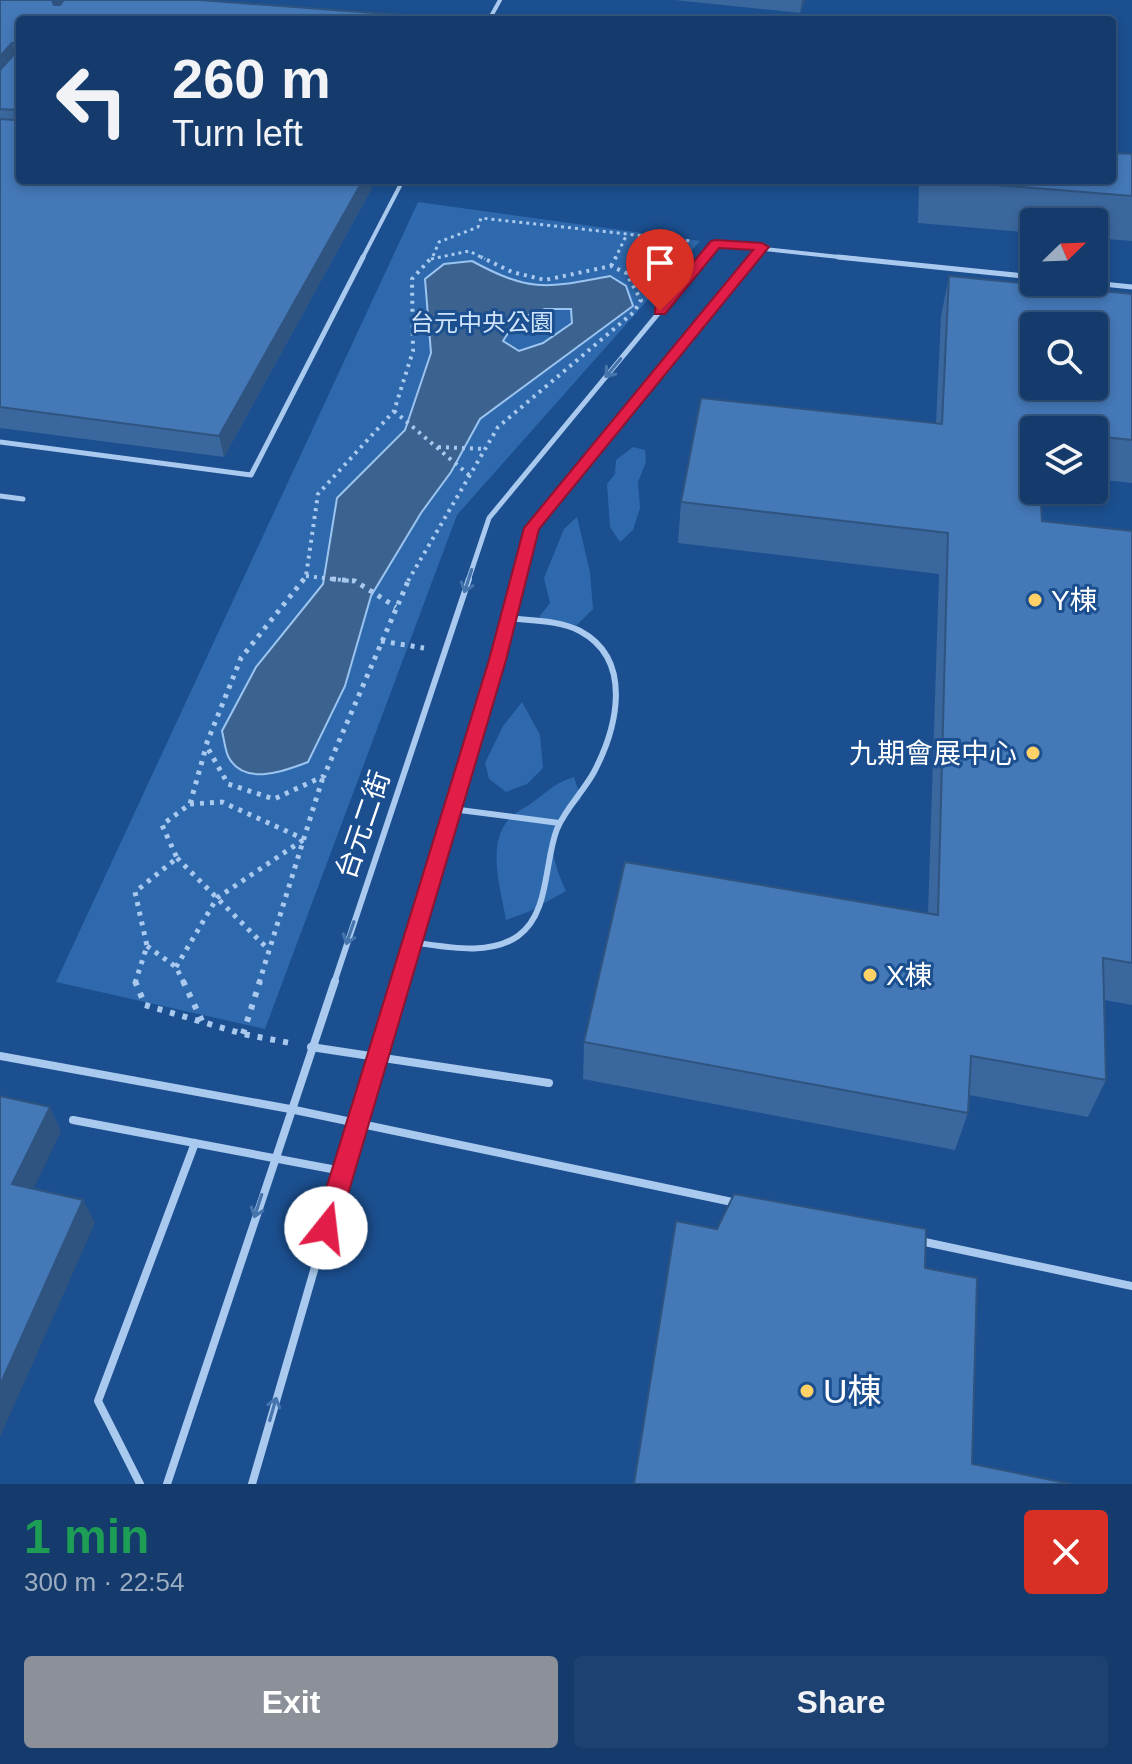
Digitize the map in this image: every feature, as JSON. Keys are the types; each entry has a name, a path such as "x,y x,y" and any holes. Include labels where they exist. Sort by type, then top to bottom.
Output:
{"lane":[{"path":"0,442 251,475 401,184"},
{"path":"716,244 1020,275"},
{"name":"台元二街","path":"167,1484 489,518 716,244"},
{"path":"252,1484 532,528 762,247"},
{"path":"1108,285 1132,287"},
{"path":"0,496 23,499"},
{"path":"410,942 469,949 493,948 508,942 536,917 559,823 594,772 610,735 618,684 610,654 577,629 508,618"},
{"path":"452,809 559,823"},
{"path":"311,1047 549,1083"},
{"path":"0,1056 357,1122 744,1204"},
{"path":"73,1120 342,1171"},
{"path":"140,1484 98,1401 195,1143"},
{"path":"915,1240 1132,1286"}],"path":[{"path":"190,804 206,745 241,658 306,576 318,494 394,411 413,351 412,279 433,256 439,242 478,227 481,218 716,244"},
{"path":"611,266 627,234"},
{"path":"243,1034 324,776 396,607 498,427 634,312 641,300 626,273 611,266 545,280 512,272 469,251 433,256"},
{"path":"394,411 470,475"},
{"path":"437,447 485,449"},
{"path":"306,576 355,581 396,607"},
{"path":"381,641 445,651"},
{"path":"206,745 228,784 274,799 324,776"},
{"path":"269,950 177,858 162,825 190,804 222,802 304,839"},
{"path":"176,967 217,898 304,839"},
{"path":"177,858 135,892 147,946 135,982 145,1005 243,1034 311,1047"},
{"path":"147,946 176,967 203,1023"}],"green space":[{"name":"台元中央公園","path":"418,202 700,241 457,515 265,1029 56,982"},
{"path":"633,447 645,450 646,462 638,482 640,508 633,530 620,542 610,527 607,484 615,474 616,460"},
{"path":"577,517 590,572 593,609 577,625 557,624 539,617 550,603 544,578 564,529"},
{"path":"522,702 540,735 543,768 527,784 506,792 489,779 485,763 503,726"},
{"path":"574,777 581,799 560,819 553,839 556,866 566,891 506,920 497,866 503,827 511,817 550,789"}],"shaded area":[{"path":"472,261 510,279 540,285 610,276 626,286 633,306 480,419 451,472 421,513 371,596 345,686 308,762 265,774 244,771 235,766 228,756 222,731 256,667 323,584 337,498 405,430 431,353 425,279 444,264","holes":["545,309 571,309 572,323 543,343 519,351 503,341 517,319"]}],"building":[{"path":"0,0 52,0 54,5 60,5 64,0 199,0 414,16 16,16 16,43 12,43 0,56"},
{"path":"16,52 16,110 0,109 0,70"},
{"path":"0,119 15,120 16,184 361,184 219,436 0,407"},
{"path":"1116,153 1132,154 1132,196 985,184 1116,184"},
{"path":"949,276 1020,283 1020,296 1108,296 1108,292 1132,294 1132,440 1108,437 1108,416 1020,416 1020,504 1041,504 1042,521 1132,531 1132,963 1103,958 1106,1080 971,1056 968,1113 584,1042 625,862 938,915 948,533 681,502 701,398 942,424"},
{"path":"0,1096 50,1107 12,1184 83,1200 0,1385"},
{"name":"U棟","path":"734,1194 926,1229 925,1268 977,1278 972,1464 1071,1484 634,1484 676,1221 717,1229"}],"place":[{"name":"Y棟","path":"1035,600"},
{"name":"九期會展中心","path":"1033,753"},
{"name":"X棟","path":"870,975"},
{"name":"U棟","path":"807,1391"}],"route":[{"path":"326,1228 497,660 532,528 762,247 716,244 660,311"}]}
